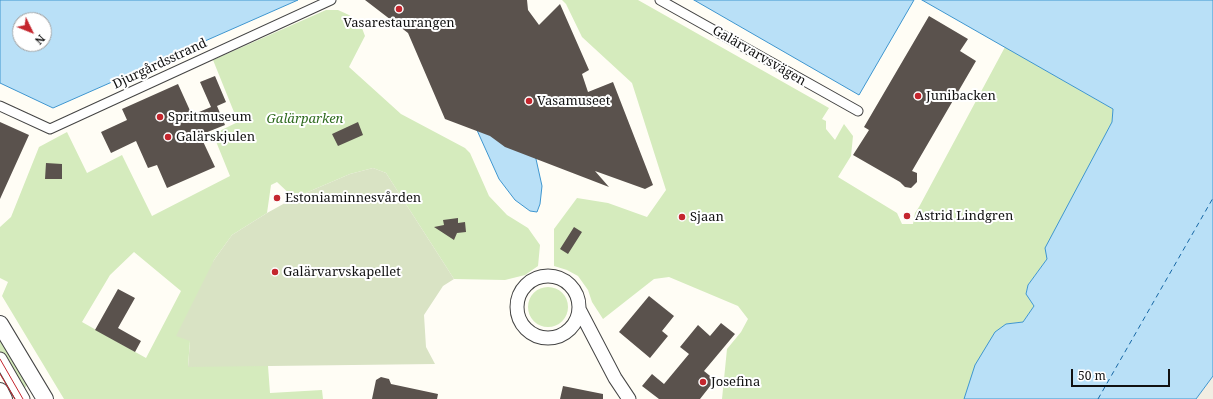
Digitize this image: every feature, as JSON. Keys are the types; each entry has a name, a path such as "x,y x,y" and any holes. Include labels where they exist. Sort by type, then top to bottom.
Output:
{"street":[{"name":"Djurgårdsstrand","path":"0,106 50,129 331,0"},
{"name":"Galärvarvsvägen","path":"660,0 858,111"},
{"path":"579,309 577,317 567,330 558,336 548,338 538,336 529,331 522,323 518,314 517,304 520,294 525,286 533,280 543,276 552,276 562,279 570,285 575,292 579,309 593,337 615,378 629,399"},
{"path":"0,324 43,398"},
{"path":"567,330 578,331 593,337"},
{"path":"0,360 23,399"},
{"path":"0,374 15,399"},
{"path":"0,391 4,399"}],"green space":[{"path":"562,0 638,0 829,108 822,119 826,121 826,129 835,140 844,124 853,136 851,156 838,177 897,213 902,224 913,224 915,213 1005,47 1113,109 1112,122 1047,259 1028,285 1026,294 1034,306 1023,322 1006,324 964,399 722,399 727,349 741,332 748,319 738,306 669,277 654,279 603,319 592,302 588,290 578,276 567,270 554,266 554,229 577,198 608,203 647,217 666,190 632,83 582,37 566,4"},
{"name":"Galärparken","path":"326,10 338,10 349,15 360,23 365,36 349,67 401,114 465,148 470,153 489,196 507,215 528,228 540,245 538,266 525,275 505,280 454,279 386,173 373,168 350,174 294,198 277,182 271,185 267,213 232,235 214,260 190,341 188,366 268,366 270,393 322,390 323,399 64,399 2,296 8,282 0,278 0,227 11,217 39,147 67,132 87,173 122,155 152,216 230,176 213,134 238,122 213,60","holes":["134,252 181,291 146,358 82,322 110,275"]},
{"path":"373,168 386,173 454,279 443,286 424,315 426,347 435,364 188,367 190,341 176,336 214,260 232,235 294,198 350,174"},
{"path":"552,287 559,290 565,296 568,307 567,315 559,324 552,327 544,327 537,324 529,315 528,303 531,296 540,288"},
{"path":"0,335 28,383 25,388 20,388 0,352"}],"shaded area":[{"path":"1213,376 1213,399 1196,399"}],"water":[{"path":"0,0 298,0 53,108 0,83"},
{"path":"694,0 914,0 859,95"},
{"path":"922,0 1213,0 1213,376 1196,399 964,399 975,365 995,332 1006,324 1023,322 1034,306 1026,294 1028,285 1047,259 1045,248 1112,122 1113,109"},
{"path":"516,111 536,159 542,186 540,204 537,212 530,211 515,200 499,179 476,128"}],"building":[{"name":"Vasamuseet","path":"365,0 527,0 528,10 539,25 560,4 589,70 582,74 588,92 613,82 653,185 645,189 595,171 609,187 505,147 490,136 445,119 408,33"},
{"path":"929,16 968,39 960,51 976,61 912,171 917,173 917,182 911,188 905,187 900,182 853,155 869,130 864,127"},
{"name":"Galärskjulen","path":"215,76 226,102 217,106 225,125 200,135 215,167 167,188 157,165 148,168 136,141 111,153 101,132 127,120 122,109 178,84 192,115 211,107 200,82"},
{"path":"0,122 29,135 0,199"},
{"path":"358,122 363,135 338,146 332,134"},
{"path":"46,163 62,164 62,179 45,179"},
{"path":"458,218 458,223 465,222 466,232 457,233 454,240 434,227 444,225 443,220"},
{"path":"574,227 582,232 568,254 560,249"},
{"path":"118,289 135,298 118,328 141,341 135,352 95,330"},
{"path":"649,296 674,316 662,331 668,336 650,358 619,332"},
{"path":"721,323 735,334 704,371 715,380 700,399 659,399 642,386 652,374 664,384 689,354 680,347 698,325 710,336"},
{"path":"381,377 389,379 391,384 438,394 437,399 372,399 376,380"},
{"path":"563,386 603,394 603,399 560,399"}],"ferry route":[{"path":"1098,399 1213,198"}],"tram line":[{"path":"0,359 23,399"},
{"path":"0,374 15,399"}],"place":[{"name":"Vasarestaurangen","path":"399,9"},
{"name":"Junibacken","path":"918,96"},
{"name":"Vasamuseet","path":"529,101"},
{"name":"Spritmuseum","path":"160,117"},
{"name":"Galärskjulen","path":"168,137"},
{"name":"Estoniaminnesvården","path":"277,198"},
{"name":"Astrid Lindgren","path":"907,216"},
{"name":"Sjaan","path":"682,217"},
{"name":"Galärvarvskapellet","path":"275,272"},
{"name":"Josefina","path":"703,382"}]}
